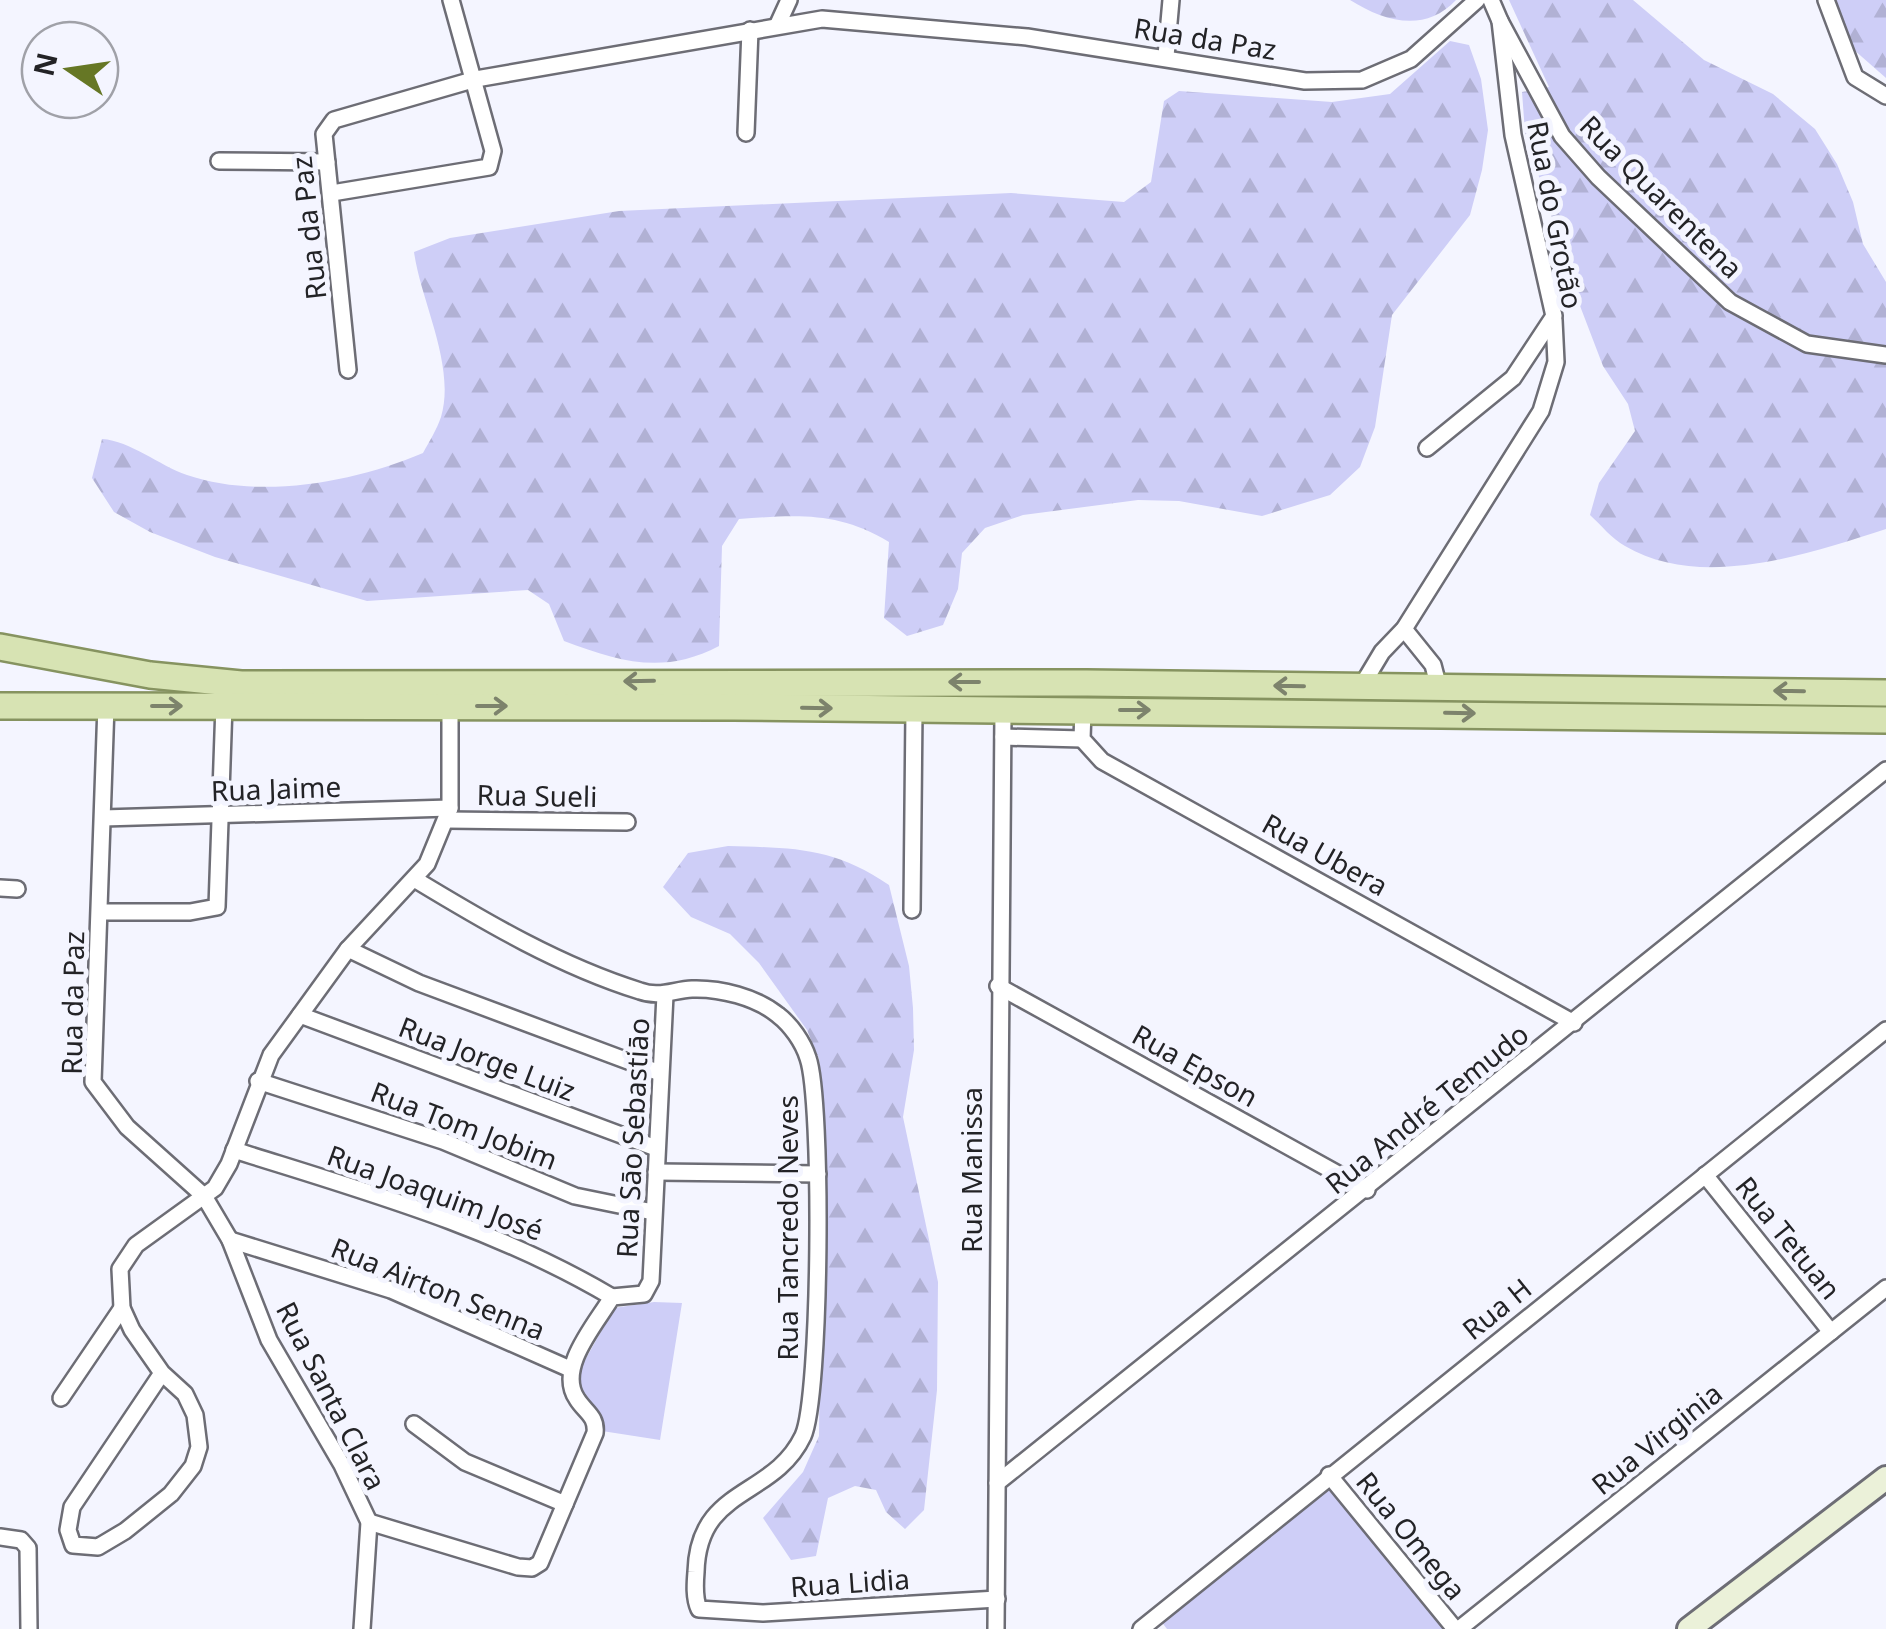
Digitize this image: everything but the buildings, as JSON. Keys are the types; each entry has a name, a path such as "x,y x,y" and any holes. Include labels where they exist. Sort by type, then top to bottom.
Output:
{"main road":[{"path":"0,648 150,675 241,684 684,681 1886,693"},
{"path":"0,706 1083,710 1886,720"},
{"path":"1689,1629 1886,1478"}],"street":[{"path":"332,193 488,167 493,151 451,0"},
{"path":"778,24 789,0"},
{"path":"1166,56 1172,0"},
{"name":"Rua da Paz","path":"348,370 324,134 334,120 476,79 822,19 874,21 1166,56 1305,81 1362,80 1387,73 1410,59 1477,0"},
{"name":"Rua do Grotão","path":"1428,448 1514,378 1554,316 1513,135 1500,21 1492,0"},
{"path":"1826,0 1855,77 1886,96"},
{"name":"Rua Quarentena","path":"1500,21 1562,136 1598,178 1730,302 1808,344 1886,355"},
{"path":"746,134 750,30"},
{"path":"219,161 327,162"},
{"path":"1361,687 1382,652 1404,629 1541,411 1556,362 1554,316"},
{"path":"1404,629 1433,665 1439,688"},
{"path":"100,912 190,912 217,906 224,704"},
{"name":"Rua da Paz","path":"106,705 93,1082 107,1106 204,1196"},
{"path":"162,1372 72,1507 70,1540 86,1548 125,1532 171,1494 193,1466 199,1447 195,1415 185,1394 162,1372 122,1308 118,1282 124,1259 222,1178 258,1081 300,1015 348,949 416,880 449,814 450,706"},
{"path":"912,910 914,710"},
{"path":"1003,737 1082,739 1083,710"},
{"name":"Rua Manissa","path":"996,1629 1003,711"},
{"name":"Rua Ubera","path":"1082,739 1102,761 1574,1022"},
{"name":"Rua André Temudo","path":"996,1482 1367,1190 1886,770"},
{"name":"Rua Jaime","path":"103,818 449,814"},
{"name":"Rua Sueli","path":"449,814 627,822"},
{"name":"Rua Tancredo Neves","path":"416,880 515,939 640,991 665,995 690,989 727,992 776,1014 793,1030 808,1056 818,1174 812,1403 802,1438 771,1473 712,1517 700,1536 696,1602 706,1613"},
{"path":"0,888 18,889"},
{"path":"348,949 419,984 660,1073"},
{"name":"Rua Epson","path":"998,986 1367,1190"},
{"name":"Rua Sāo Sebastiāo","path":"570,1369 612,1297 636,1296 648,1289 665,995"},
{"name":"Rua Jorge Luiz","path":"300,1015 656,1148"},
{"name":"Rua H","path":"1141,1629 1162,1622 1329,1475 1886,1030"},
{"name":"Rua Tom Jobim","path":"258,1081 443,1141 575,1196 653,1212"},
{"name":"Rua Joaquim José","path":"234,1150 479,1230 555,1264 612,1297"},
{"path":"656,1172 818,1174"},
{"name":"Rua Tetuan","path":"1705,1175 1831,1332"},
{"name":"Rua Santa Clara","path":"204,1196 230,1240 269,1340 342,1464 369,1522 362,1629"},
{"name":"Rua Airton Senna","path":"230,1240 391,1290 570,1369"},
{"name":"Rua Virginia","path":"1457,1629 1886,1288"},
{"path":"61,1398 122,1308"},
{"path":"369,1522 518,1567 532,1568 540,1563 595,1433 590,1414 572,1390 570,1369"},
{"path":"414,1424 465,1462 566,1504"},
{"name":"Rua Omega","path":"1329,1475 1457,1629"},
{"path":"7,1537 28,1548 28,1629"},
{"name":"Rua Lidia","path":"706,1613 764,1621 997,1599"}],"green space":[{"path":"1350,0 1456,0 1431,17 1404,21 1377,14"},
{"path":"1509,0 1633,0 1704,60 1773,94 1815,129 1837,164 1853,202 1863,244 1886,282 1886,529 1823,549 1755,564 1687,566 1655,559 1625,546 1590,515 1599,483 1635,431 1628,404 1603,366 1577,298 1525,132 1522,92 1549,87"},
{"path":"1817,0 1886,0 1886,78 1845,42"},
{"path":"1450,41 1469,45 1481,79 1488,130 1482,170 1470,215 1392,315 1375,427 1360,467 1330,495 1262,516 1179,501 1138,500 1023,515 985,528 962,553 958,589 943,625 907,636 884,618 889,542 870,532 817,517 739,519 722,546 719,646 699,655 661,663 623,659 564,641 549,604 528,590 367,601 215,557 150,532 114,512 92,478 102,439 123,444 187,475 245,486 276,487 338,479 423,453 441,417 444,377 414,252 450,238 619,211 1011,193 1124,202 1151,182 1164,101 1179,91 1332,102 1390,94"},
{"path":"728,846 793,849 831,856 889,885 909,966 913,1008 914,1050 903,1117 938,1282 937,1390 924,1510 905,1529 886,1512 876,1490 855,1486 828,1498 816,1556 791,1560 763,1518 803,1472 819,1436 823,1096 819,1059 807,1030 759,963 730,934 691,917 663,887 688,853"},
{"path":"654,1302 682,1303 660,1440 602,1431 592,1405 580,1392 579,1371 614,1308"},
{"path":"1329,1475 1455,1629 1167,1629 1157,1616"}]}
